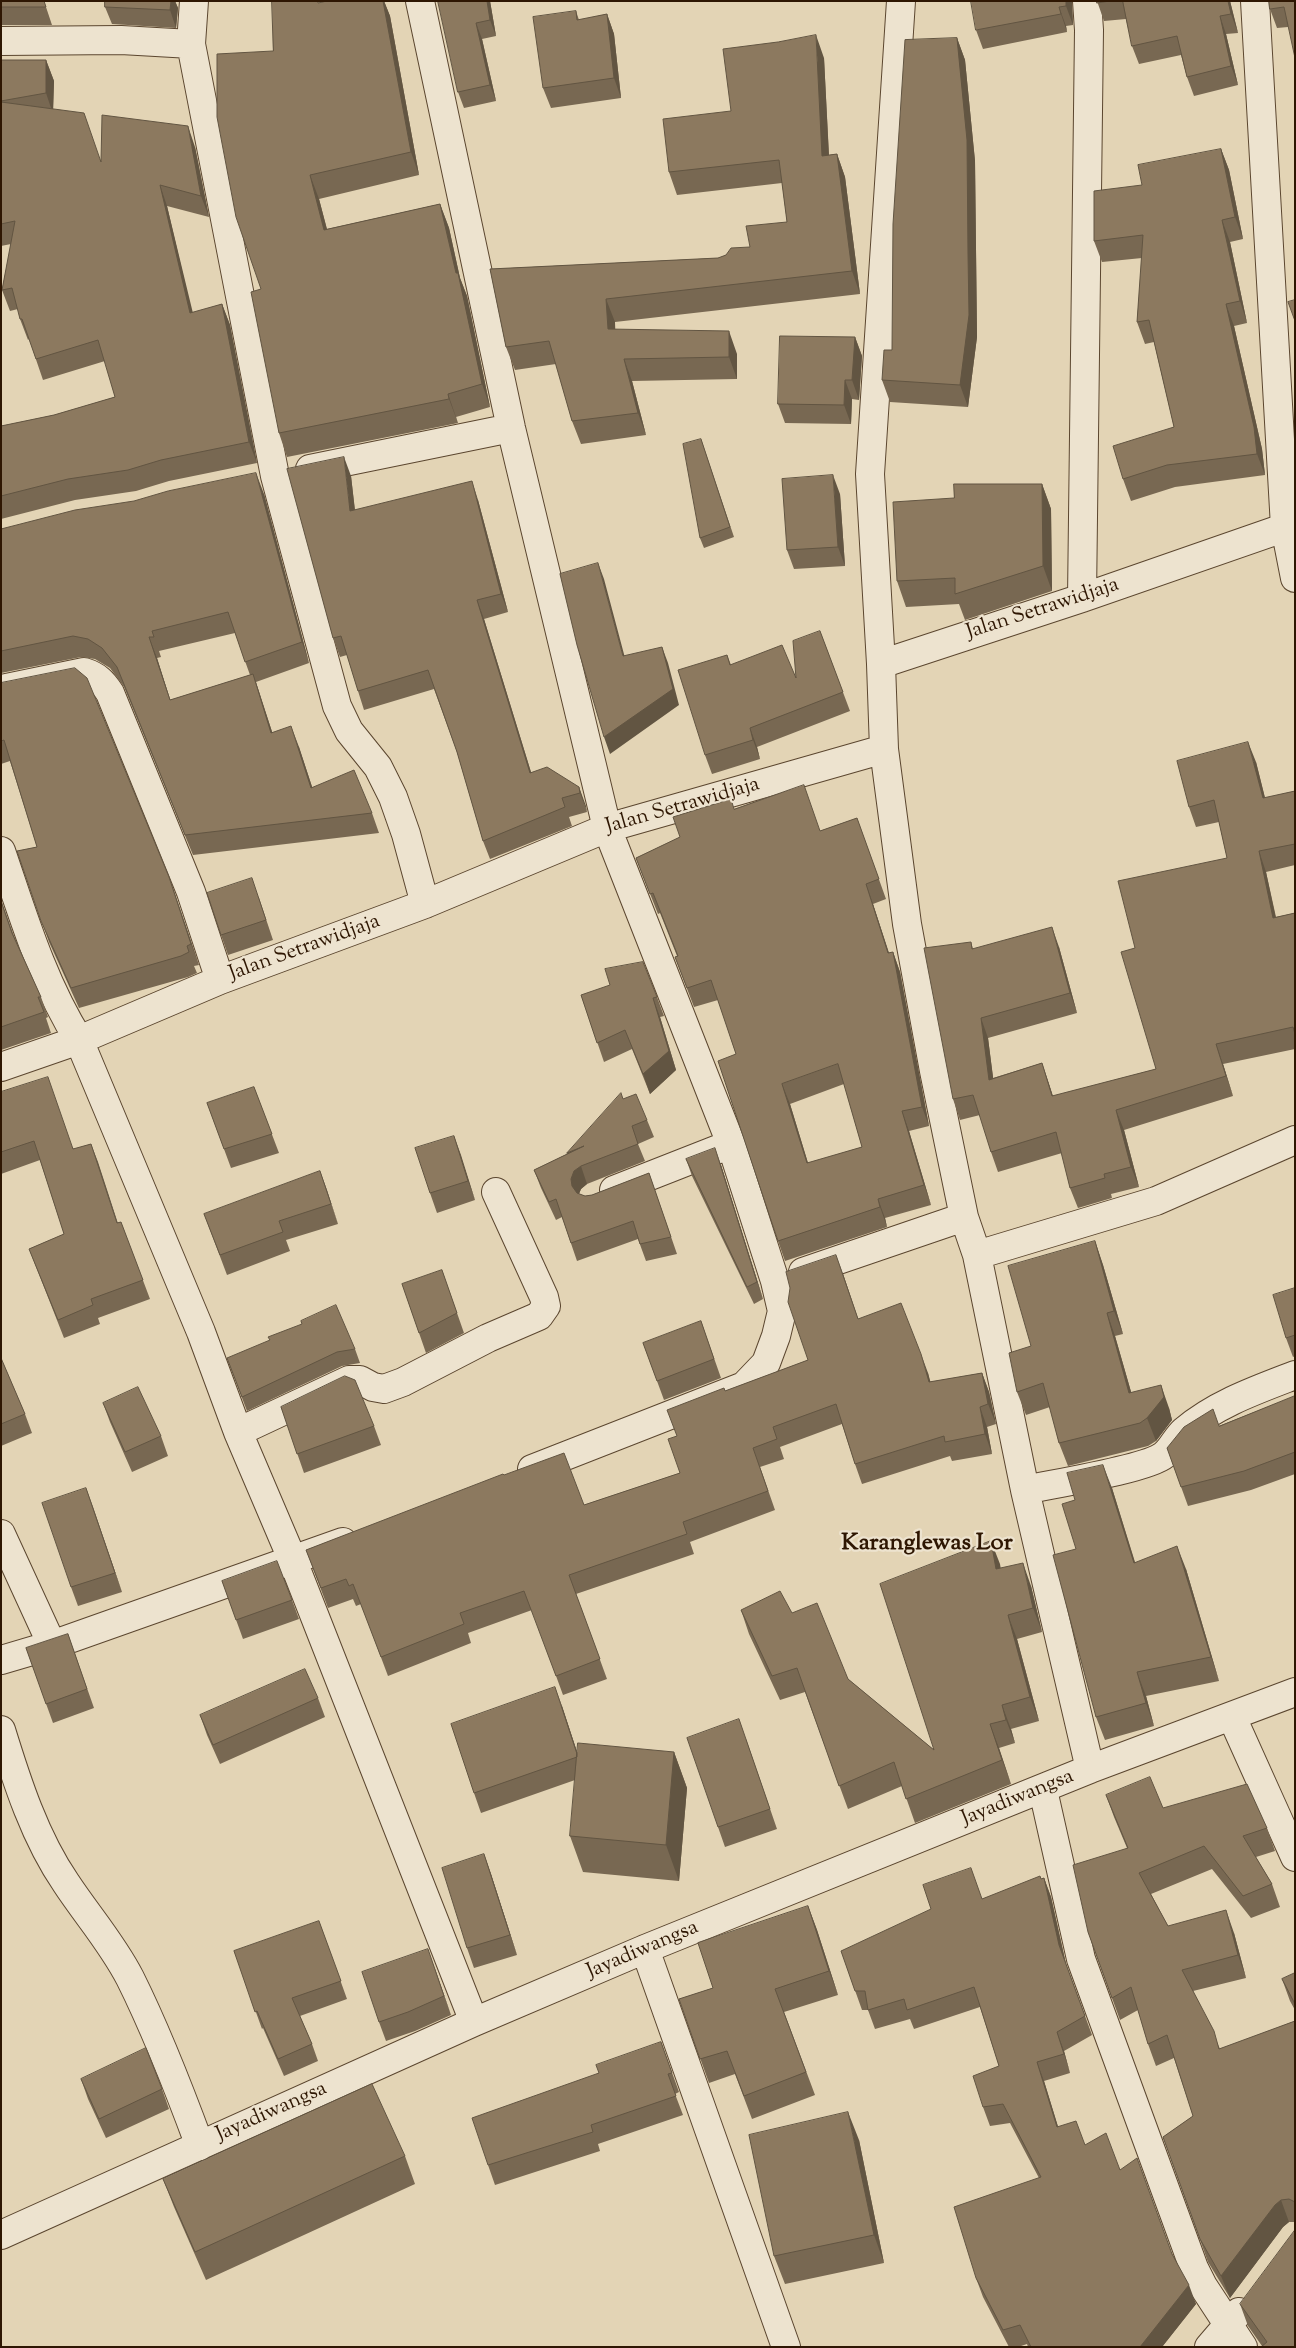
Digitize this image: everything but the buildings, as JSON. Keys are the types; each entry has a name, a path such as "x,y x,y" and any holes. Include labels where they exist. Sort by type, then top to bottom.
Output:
{"street":[{"path":"194,1 191,44 276,476 337,706 350,731 378,767 393,797 406,834 425,904"},
{"path":"420,1 511,428 607,828 731,1144 775,1281 782,1311 776,1336 766,1363 744,1386 505,1479"},
{"path":"901,1 870,474 884,749 907,924 934,1072 964,1217 977,1255 1025,1490 1090,1770"},
{"path":"1082,598 1089,30 1087,1"},
{"path":"1255,1 1295,578"},
{"path":"1,41 121,40 191,44"},
{"path":"478,277 508,275"},
{"path":"247,481 511,428"},
{"name":"Jalan Setrawidjaja","path":"881,664 1082,598 1290,526"},
{"path":"1,689 84,672 94,675 102,682 110,693 191,892 220,980"},
{"name":"Jalan Setrawidjaja","path":"1,1067 79,1040 220,980 425,904 607,828 884,749"},
{"path":"1,851 23,918 57,1001 79,1040 201,1332 238,1432 293,1561 474,2022"},
{"path":"977,1255 1156,1202 1295,1140"},
{"path":"593,1198 731,1144"},
{"path":"238,1432 349,1380 360,1380 373,1387 384,1389 403,1382 488,1338 539,1316 546,1306 544,1297 496,1192"},
{"path":"775,1281 964,1217"},
{"path":"1025,1490 1143,1465 1164,1455 1182,1433 1210,1412 1248,1393 1295,1375"},
{"path":"1,1660 52,1645 293,1561 367,1533"},
{"path":"1,1534 52,1645"},
{"name":"Jayadiwangsa","path":"1,2235 474,2022 645,1948 1090,1770 1295,1692"},
{"path":"1232,1717 1295,1857"},
{"path":"1,1730 20,1787 44,1844 66,1883 98,1925 129,1977 169,2064 200,2146"},
{"path":"1043,1790 1065,1895 1081,1959 1184,2241 1203,2286 1230,2327"},
{"path":"645,1948 786,2347"},
{"path":"1209,2347 1230,2327 1256,2288"}],"district":[{"name":"Karanglewas Lor","path":"927,1545"}]}
